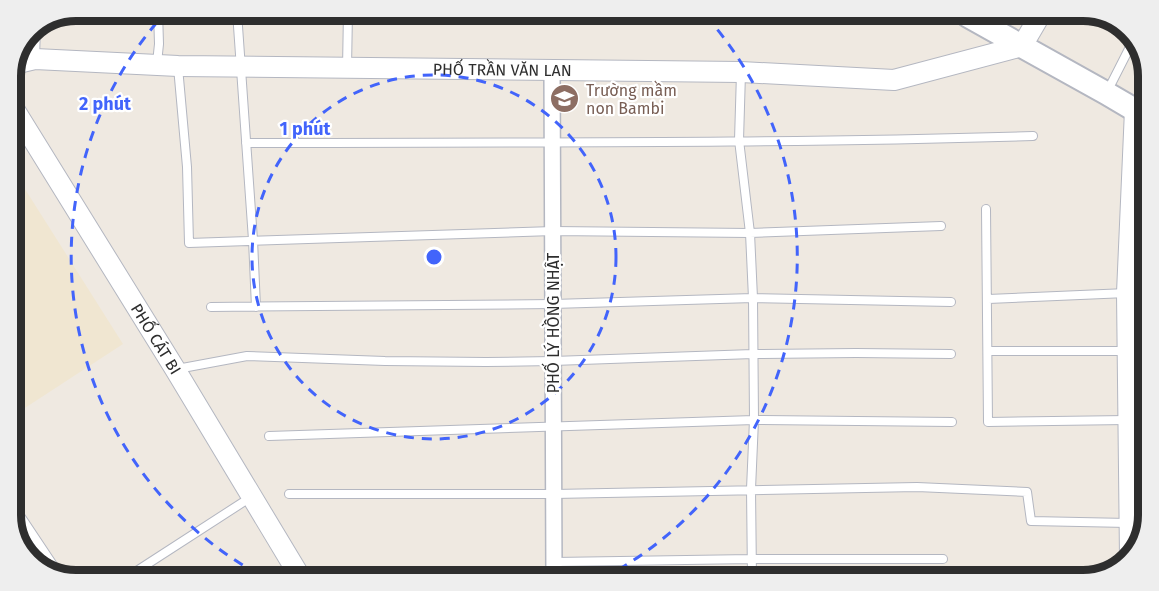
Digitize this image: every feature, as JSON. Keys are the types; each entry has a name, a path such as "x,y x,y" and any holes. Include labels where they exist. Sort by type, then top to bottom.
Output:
{"main road":[{"path":"977,21 1138,113"}],"street":[{"path":"1022,46 1037,21"},
{"name":"PHỐ TRẦN VĂN LAN","path":"23,62 35,59 178,66 741,72 894,80 1022,46"},
{"name":"PHỐ LÝ HỒNG NHẬT","path":"552,69 554,570"},
{"name":"PHỐ CÁT BI","path":"21,120 175,369 295,570"},
{"path":"1130,544 1127,293 1138,162"}],"lane":[{"path":"157,65 158,21"},
{"path":"238,21 256,307"},
{"path":"347,68 348,21"},
{"path":"35,59 36,39"},
{"path":"1106,93 1130,47"},
{"path":"178,66 187,167 189,243 553,231 750,233 941,226"},
{"path":"741,72 739,140 750,233 753,298 752,570"},
{"path":"246,142 948,139 1034,136"},
{"path":"986,209 988,422 1128,420"},
{"path":"987,299 1127,293"},
{"path":"211,307 553,304 753,298 951,302"},
{"path":"988,351 1127,351"},
{"path":"175,369 247,356 385,361 553,361 753,354 951,354"},
{"path":"269,436 754,420 952,422"},
{"path":"289,494 554,494 917,487 1027,492 1031,521 1129,523"},
{"path":"138,570 252,496"},
{"path":"21,517 52,564"},
{"path":"554,570 752,558 943,559"}],"shaded area":[{"path":"21,183 123,344 21,410"}],"place":[{"name":"Trường mầm non Bambi","path":"565,99"}]}
